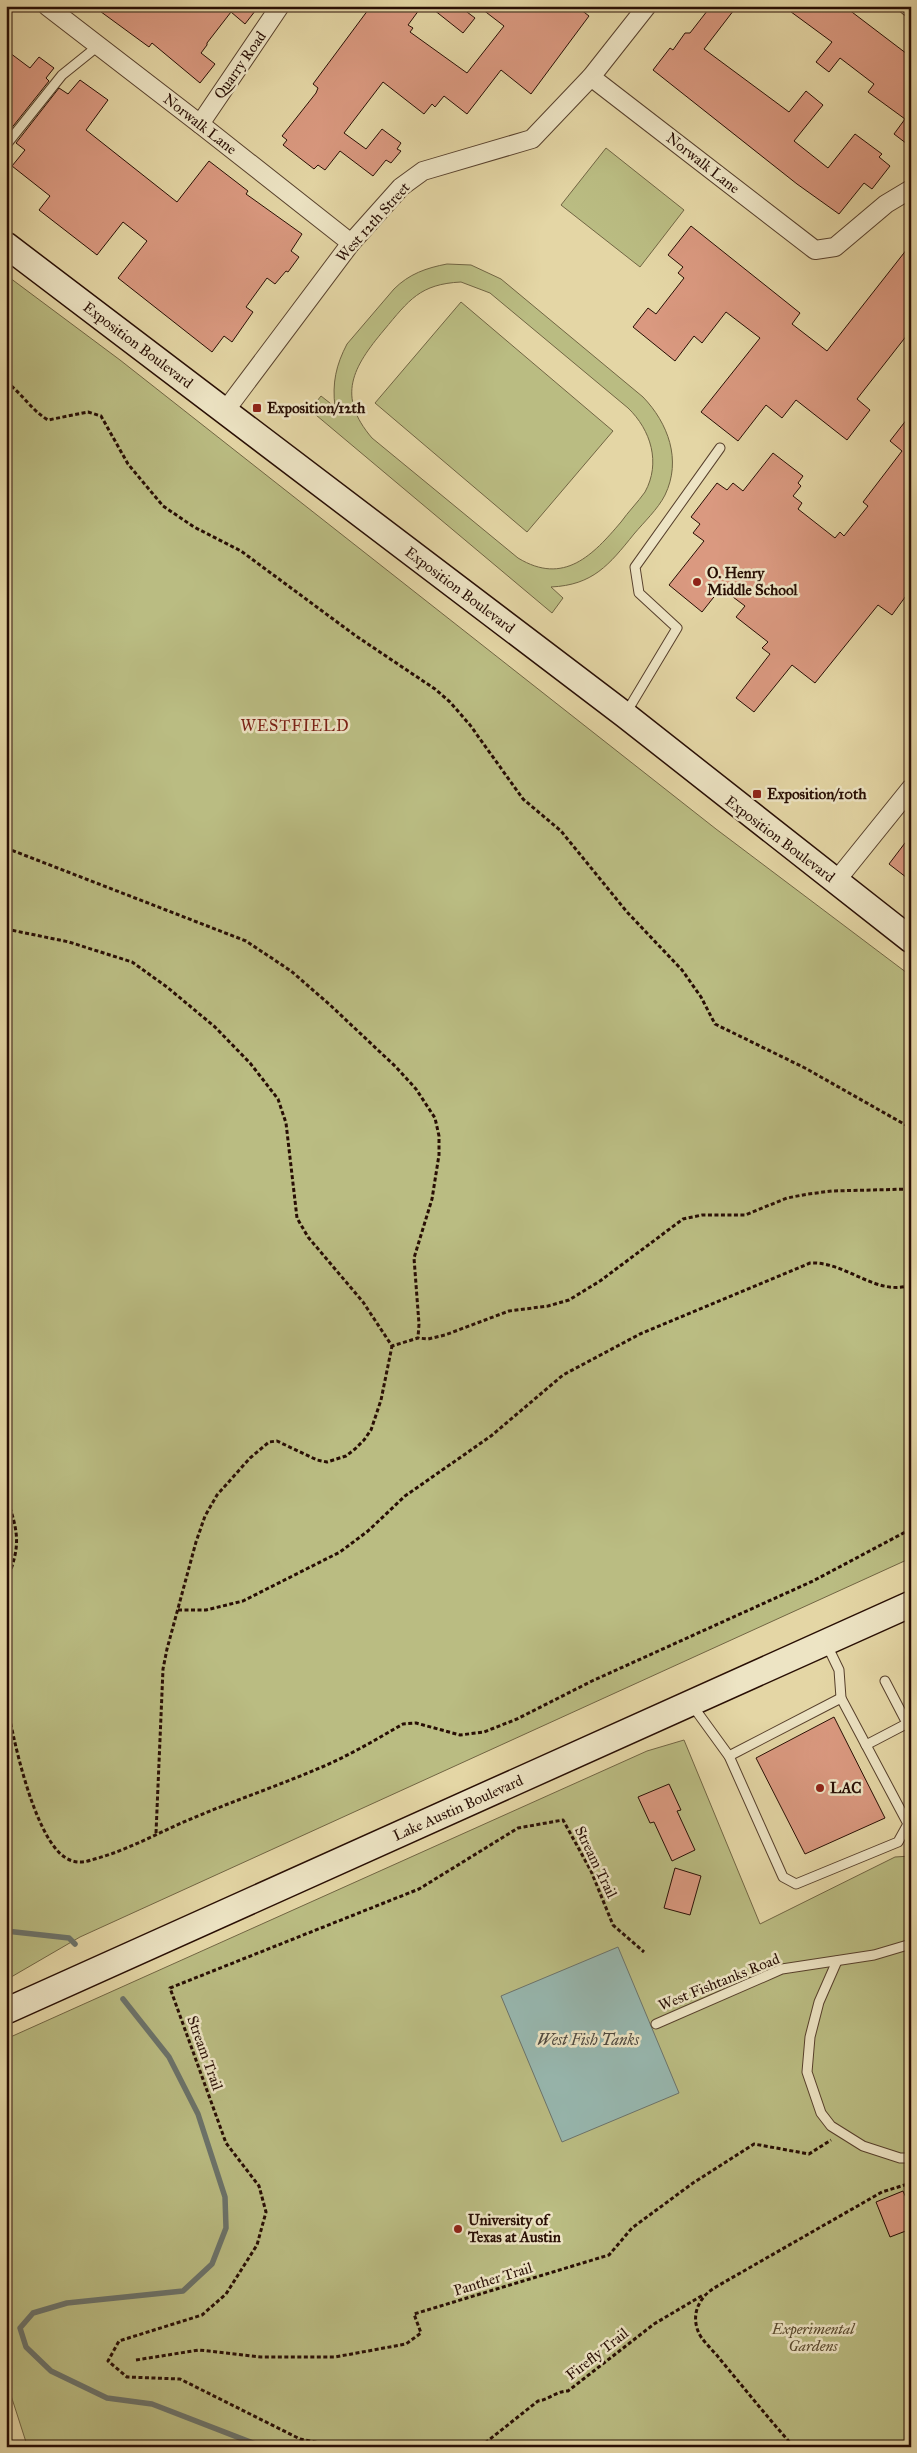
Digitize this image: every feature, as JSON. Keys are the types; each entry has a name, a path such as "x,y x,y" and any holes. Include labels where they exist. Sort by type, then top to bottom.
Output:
{"street":[{"name":"Norwalk Lane","path":"47,6 351,243"},
{"name":"Quarry Road","path":"200,124 280,6"},
{"name":"West 12th Street","path":"225,411 351,243 401,187 423,171 532,139 591,77 646,6"},
{"name":"Norwalk Lane","path":"591,77 814,250 835,247 886,204 911,189"},
{"name":"Exposition Boulevard","path":"6,245 625,716 911,940"},
{"path":"836,881 911,788"},
{"name":"Lake Austin Boulevard","path":"6,2012 911,1604"}],"lane":[{"path":"6,145 62,75 98,46"},
{"path":"625,716 677,628 639,593 635,567 720,448"},
{"path":"690,1703 729,1756 783,1876 796,1884 898,1842 908,1824 841,1698 839,1670 826,1642"},
{"path":"866,1745 910,1726 885,1681"},
{"path":"729,1756 841,1698"},
{"name":"West Fishtanks Road","path":"656,2024 782,1969 874,1955 911,1944"},
{"path":"837,1961 820,2002 812,2028 807,2072 821,2113 831,2126 863,2146 900,2158 911,2158"}],"path":[{"path":"6,382 14,387 33,409 48,420 56,420 88,412 95,412 101,416 128,464 163,506 194,527 241,551 356,636 435,689 450,702 470,724 523,799 561,831 627,912 682,970 701,997 716,1024 805,1068 911,1128"},
{"path":"6,848 246,941 291,971 396,1066 435,1118 440,1136 440,1155 432,1199 414,1258 419,1324 418,1338"},
{"path":"6,929 69,942 132,962 168,987 215,1027 250,1063 278,1098 284,1117 297,1218 308,1237 363,1302 392,1346 381,1400 371,1430 355,1449 346,1456 327,1462 317,1460 277,1442 269,1442 250,1458 217,1496 205,1516 167,1649 164,1669 156,1833"},
{"path":"392,1346 418,1338 428,1339 445,1335 509,1311 548,1306 569,1300 606,1277 683,1218 692,1216 745,1216 788,1198 832,1190 911,1189"},
{"path":"178,1610 206,1610 243,1601 340,1552 368,1531 405,1496 491,1436 563,1375 640,1334 810,1263 831,1264 884,1287 896,1289 911,1285"},
{"path":"6,1494 14,1520 18,1548 6,1582"},
{"path":"6,1698 10,1724 30,1795 51,1843 64,1857 72,1861 92,1860 136,1844 156,1833 324,1766 403,1724 416,1723 460,1735 484,1732 517,1719 592,1681 820,1577 911,1529"},
{"name":"Stream Trail","path":"342,2447 300,2439 180,2379 127,2377 108,2361 119,2341 202,2315 226,2294 257,2246 266,2212 259,2186 226,2144 170,1988 419,1889 518,1828 562,1820 591,1870 613,1925 644,1952"},
{"name":"Panther Trail","path":"136,2360 199,2350 261,2357 335,2357 406,2344 421,2333 414,2314 609,2255 632,2228 693,2183 754,2144 809,2154 842,2133"},
{"name":"Firefly Trail","path":"480,2447 538,2401 546,2400 560,2391 568,2391 654,2324 882,2192 911,2183"},
{"path":"704,2295 696,2312 698,2332 768,2419 794,2447"}],"green space":[{"path":"606,148 684,210 640,267 561,205"},
{"path":"447,264 471,265 501,279 643,397 659,418 670,443 672,469 670,482 659,505 608,564 599,571 589,578 578,582 551,587 563,598 552,613 310,410 321,396 335,407 334,390 336,374 347,344 394,289 412,276","holes":["461,282 490,293 628,408 643,426 651,447 653,458 652,470 645,492 600,545 576,563 563,568 550,569 534,566 518,558 372,438 354,409 352,395 357,369 373,344 409,302 425,290 447,283"]},
{"path":"6,275 120,360 716,829 911,976 911,1558 80,1937 6,1980"},
{"path":"461,302 613,431 527,532 375,403"},
{"name":"University of Texas at Austin","path":"684,1740 760,1924 895,1857 911,1856 911,2447 35,2447 26,2442 6,2380 6,2039 647,1751"}],"water":[{"name":"West Fish Tanks","path":"618,1947 679,2093 562,2142 501,1996"}],"building":[{"path":"93,6 259,6 245,24 231,12 207,43 201,53 215,64 200,83 152,43 149,47"},
{"path":"371,6 422,6 408,25 413,28 410,32 467,73 504,26 478,6 576,6 589,16 531,94 501,70 467,114 444,96 435,107 432,104 424,114 383,82 344,133 366,149 382,129 401,143 397,149 401,151 391,163 386,160 373,176 340,151 325,170 318,165 314,169 283,145 287,140 282,136 316,93 318,88 313,84"},
{"path":"429,6 459,6 475,18 463,33"},
{"path":"711,6 737,6 704,49 789,112 806,91 823,105 794,141 828,168 855,134 882,154 879,157 890,166 872,189 864,183 839,214 797,184 653,70 670,48 673,50 685,33 690,33"},
{"path":"783,6 844,6 911,57 911,147 894,134 905,119 868,92 874,84 840,58 829,72 816,62 832,42"},
{"path":"6,50 30,68 39,57 54,68 46,78 49,81 6,135"},
{"path":"80,80 108,100 86,130 177,202 209,161 248,191 246,194 302,234 291,251 299,257 288,272 286,271 275,284 267,278 246,307 253,312 232,342 224,336 212,352 118,278 147,241 123,222 97,255 39,210 50,196 12,166 25,150 16,143 59,88 68,94"},
{"path":"691,226 800,313 792,324 827,351 911,244 911,330 857,399 870,410 847,440 796,400 782,418 766,405 738,441 701,412 760,338 726,312 702,343 694,336 675,361 633,327 648,308 656,314 684,278 678,273 683,267 668,255"},
{"path":"911,414 911,589 892,615 878,605 815,683 792,665 754,712 736,698 770,654 762,648 768,642 736,617 745,606 721,588 702,612 669,585 704,541 693,533 700,524 691,517 717,483 727,490 733,483 743,491 773,453 803,476 798,483 801,486 793,496 802,503 798,509 835,538 840,532 844,536 868,506 863,502 902,451 890,441"},
{"path":"911,835 911,881 889,864"},
{"name":"LAC","path":"834,1717 885,1818 805,1854 756,1758"},
{"path":"669,1784 681,1810 677,1811 695,1850 672,1861 654,1822 650,1823 638,1797"},
{"path":"675,1868 701,1876 690,1915 664,1908"},
{"path":"903,2191 911,2209 911,2229 890,2237 876,2202"}],"waterway":[{"path":"6,1931 69,1938 75,1944"},
{"path":"123,1999 169,2057 198,2114 225,2197 226,2228 212,2264 183,2291 67,2303 33,2313 20,2328 26,2347 51,2371 107,2398 152,2404 263,2447"}],"place":[{"name":"Exposition/12th","path":"257,408"},
{"name":"O. Henry Middle School","path":"697,582"},
{"name":"Exposition/10th","path":"757,794"},
{"name":"LAC","path":"820,1788"},
{"name":"University of Texas at Austin","path":"458,2229"}],"district":[{"name":"WESTFIELD","path":"295,725"}],"park label":[{"name":"Experimental Gardens","path":"813,2338"}]}
